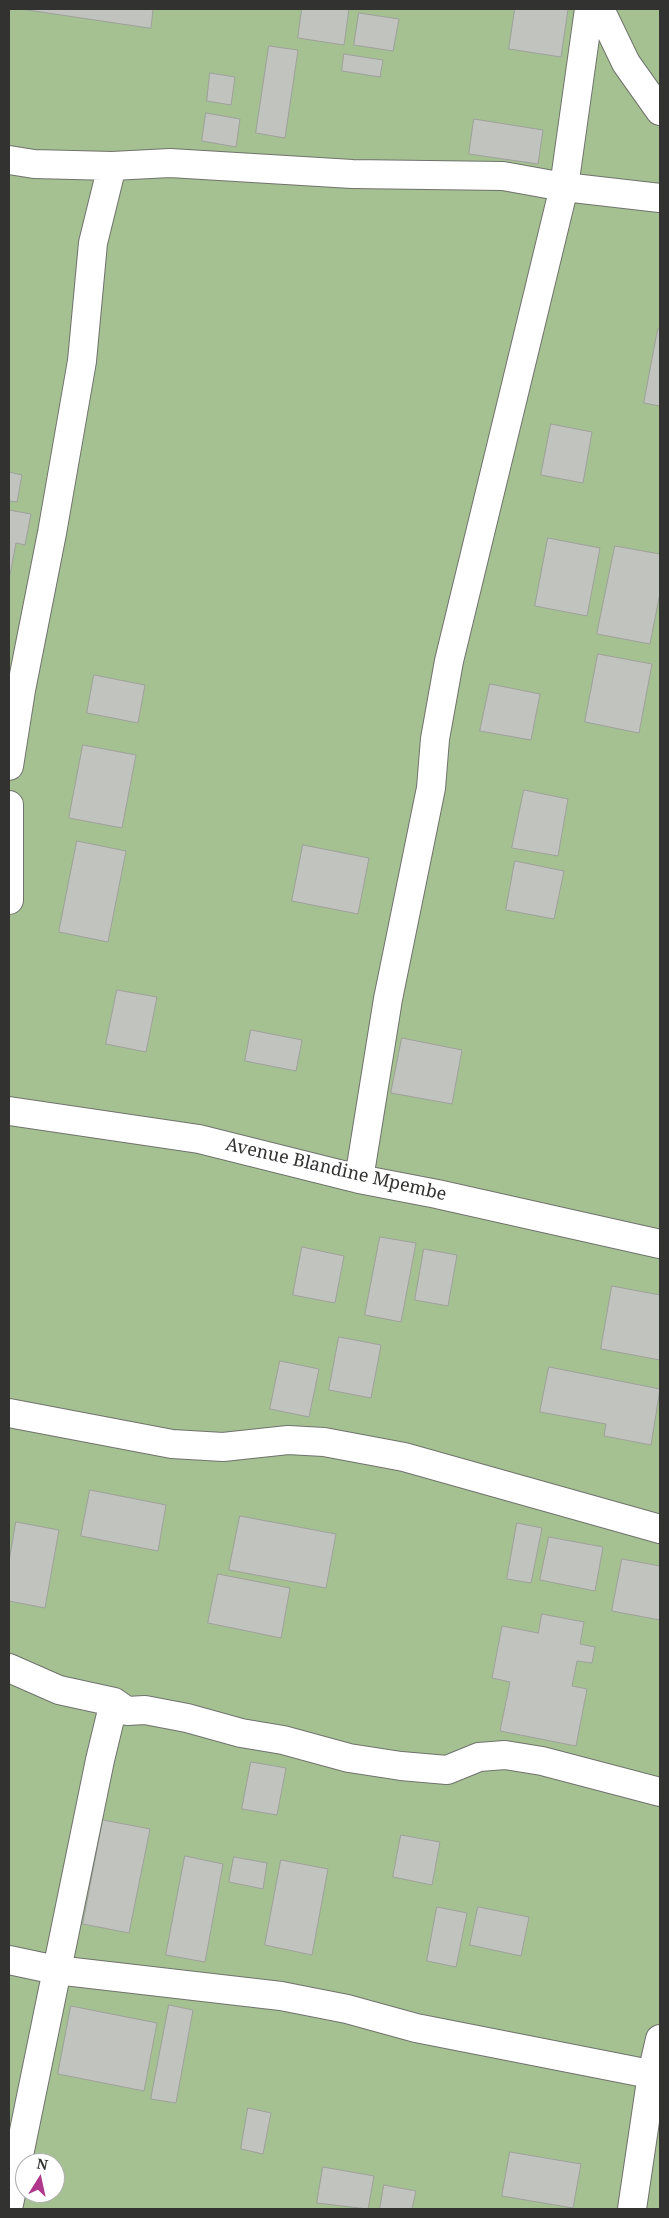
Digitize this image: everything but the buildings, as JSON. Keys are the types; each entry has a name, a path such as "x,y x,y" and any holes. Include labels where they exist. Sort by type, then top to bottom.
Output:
{"street":[{"path":"359,1179 388,999 431,788 435,739 449,661 564,187 589,9"},
{"path":"600,9 626,63 660,111"},
{"path":"9,160 34,164 112,166 170,164 352,174 503,176 564,187 660,198"},
{"path":"9,766 21,690 52,533 82,361 93,244 112,166"},
{"path":"9,805 9,900"},
{"name":"Avenue Blandine Mpembe","path":"9,1111 199,1138 359,1179 660,1244"},
{"path":"9,1414 172,1444 223,1447 288,1440 324,1442 367,1449 404,1457 660,1529"},
{"path":"9,1668 59,1690 114,1702 127,1711 146,1710 187,1718 241,1733 283,1740 349,1758 401,1766 447,1770 479,1757 505,1755 542,1761 660,1792"},
{"path":"9,2204 56,1970 114,1702"},
{"path":"9,1960 56,1970 281,1996 347,2009 416,2028 656,2075"},
{"path":"632,2209 656,2075 660,2039"}],"green space":[{"path":"9,9 660,9 660,2209 9,2209"}]}
